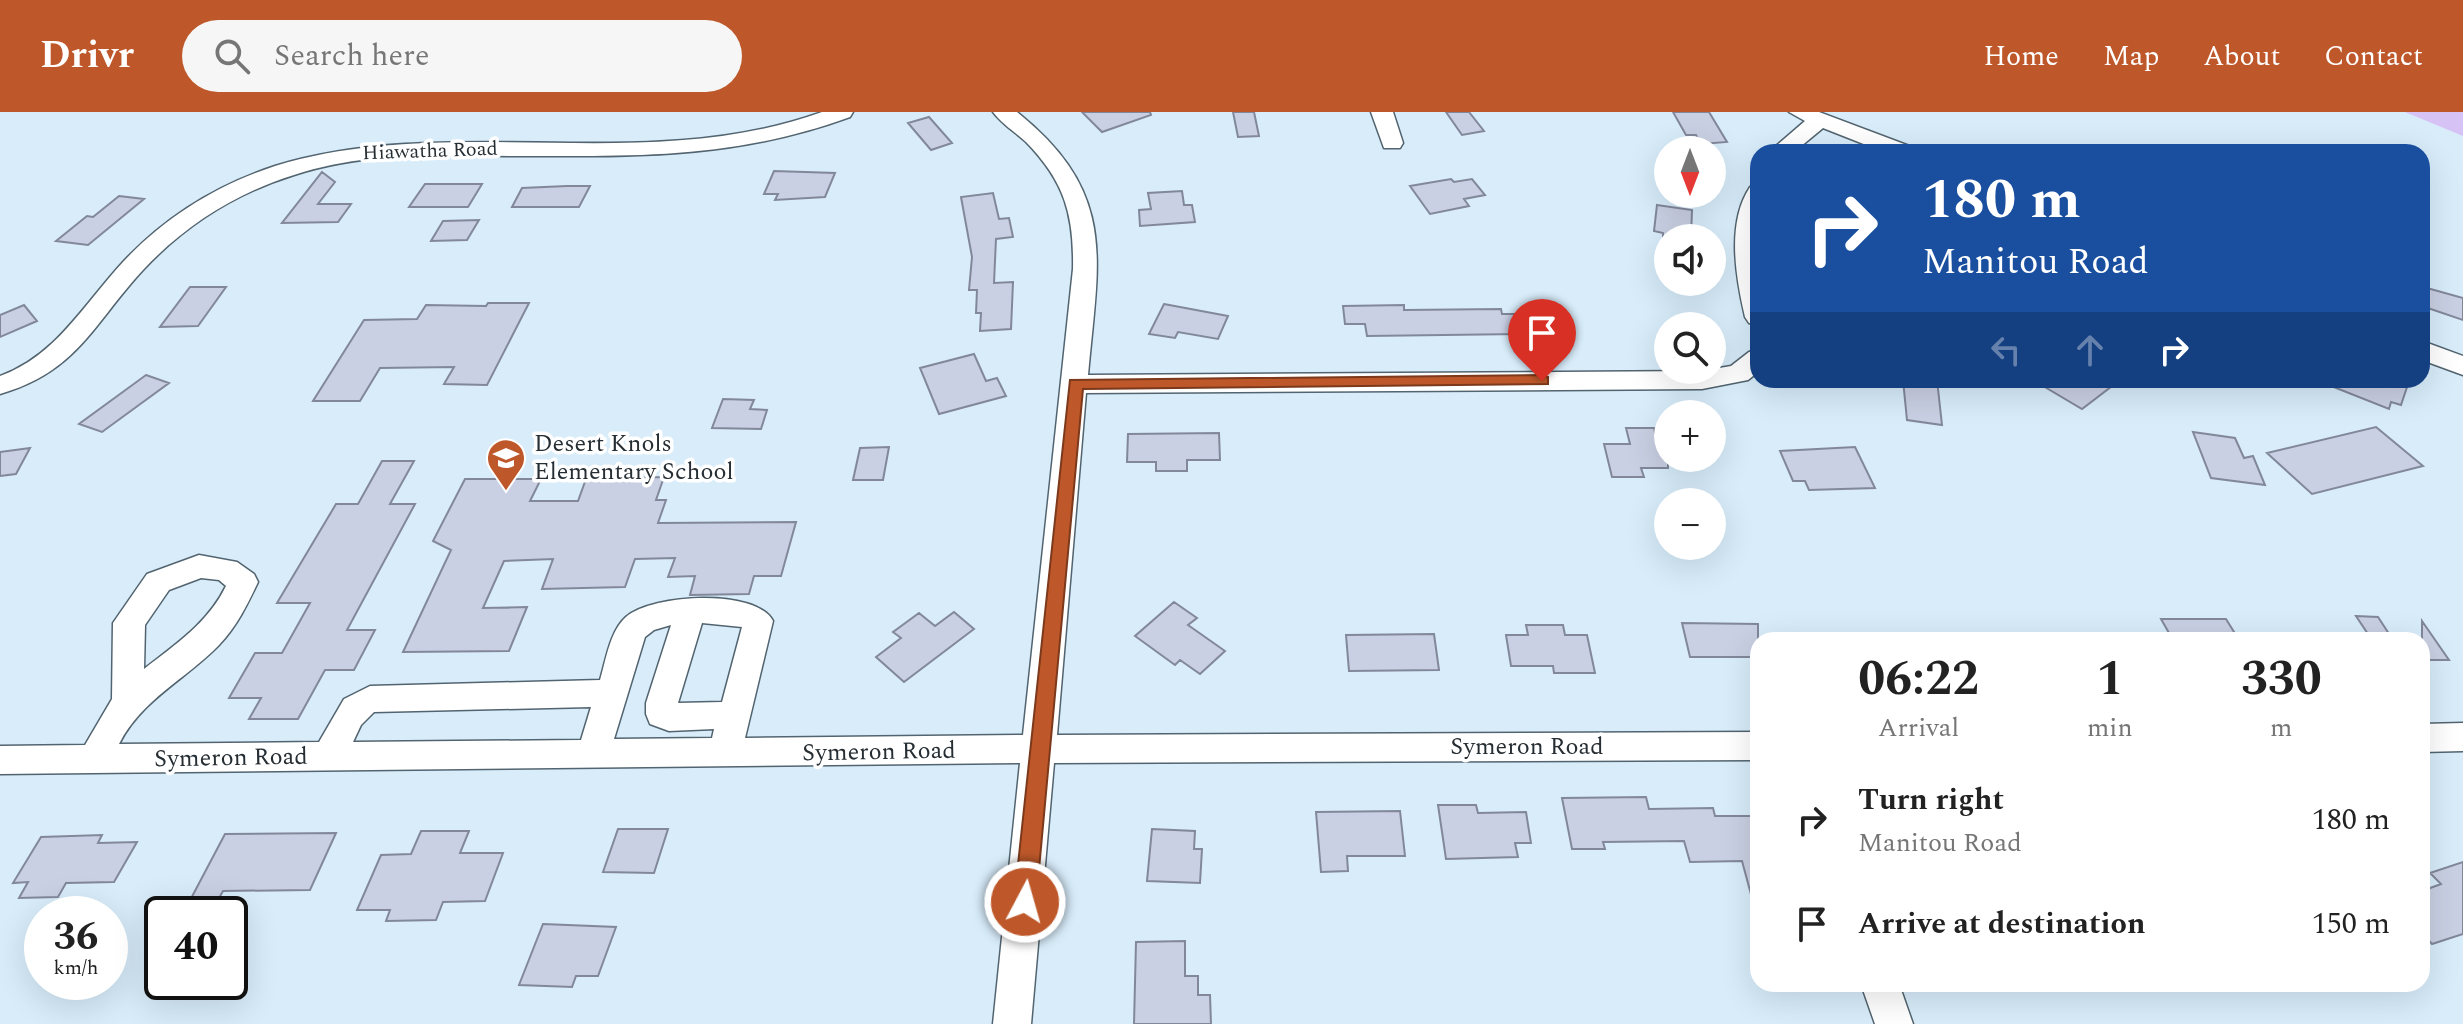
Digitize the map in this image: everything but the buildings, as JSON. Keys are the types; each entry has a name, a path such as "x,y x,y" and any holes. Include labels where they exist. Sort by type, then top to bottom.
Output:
{"street":[{"name":"Hiawatha Road","path":"0,385 21,378 49,362 134,264 195,209 245,185 307,164 360,152 410,149 627,149 725,143 770,135 842,112"},
{"path":"1004,112 1034,135 1066,176 1084,222 1085,269 1012,1024"},
{"path":"1382,112 1392,143"},
{"path":"1787,144 1810,116 1883,144"},
{"path":"1750,232 1750,266"},
{"path":"2430,353 2463,366"},
{"path":"1075,384 1702,380 1739,374 1750,365"},
{"path":"592,756 634,627 656,614 738,612 751,614 758,621 724,754"},
{"path":"690,613 662,703 662,714 669,717 736,715"},
{"path":"329,757 352,712 370,699 612,693"},
{"path":"95,759 128,702"},
{"path":"2430,738 2463,737"},
{"name":"Symeron Road","path":"0,760 1040,749 1750,746"},
{"path":"1883,992 1894,1024"}],"shaded area":[{"path":"2405,112 2463,112 2463,136"}],"place":[{"name":"Desert Knols Elementary School","path":"506,492"}],"route":[{"path":"1025,902 1075,384 1542,381"}]}
